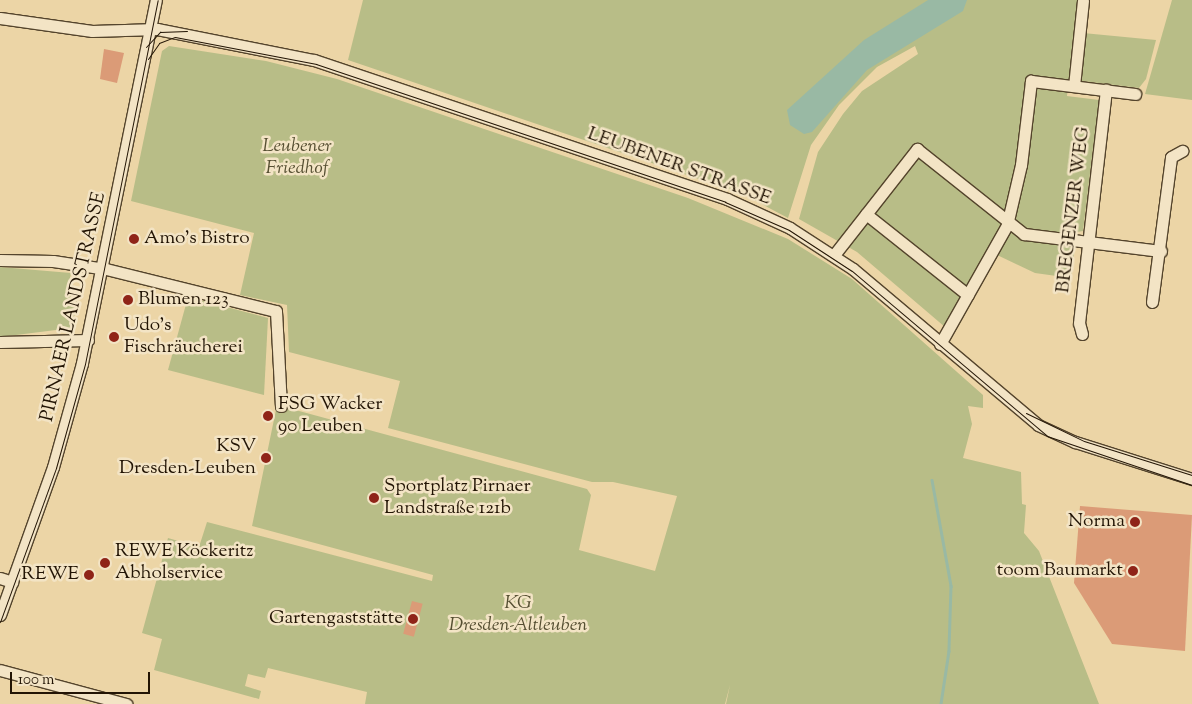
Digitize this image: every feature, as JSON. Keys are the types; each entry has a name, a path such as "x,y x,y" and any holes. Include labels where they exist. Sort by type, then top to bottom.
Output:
{"street":[{"name":"PIRNAER LANDSTRASSE","path":"0,615 53,467 88,340 152,29 156,0"},
{"path":"1074,86 1083,0"},
{"name":"LEUBENER STRASSE","path":"0,18 92,31 152,29 346,70 726,199 790,228 834,255 1038,425 1075,442 1192,479"},
{"path":"940,344 1007,225 1021,165 1031,81 1135,94"},
{"name":"BREGENZER WEG","path":"1082,334 1088,242 1106,90"},
{"path":"834,255 918,149 1007,225 1024,234 1160,251"},
{"path":"1152,302 1171,157 1182,150"},
{"path":"866,214 968,296"},
{"path":"0,260 53,261 103,269 276,311 281,406"},
{"path":"0,342 88,340"},
{"path":"0,578 12,582"},
{"path":"0,670 126,704"}],"green space":[{"path":"363,0 1078,0 1067,96 1099,100 1083,231 1077,232 1071,278 1035,273 995,254 952,333 857,252 799,219 818,152 843,114 862,91 918,54 915,46 877,67 839,105 811,145 788,218 743,194 348,60"},
{"path":"1172,0 1192,0 1192,100 1145,94"},
{"path":"1083,33 1156,40 1146,79 1139,88 1082,81 1078,76"},
{"path":"169,46 266,61 337,79 688,198 788,239 852,279 983,395 983,408 968,406 972,424 963,458 1021,472 1022,504 1026,505 1024,533 1039,551 1099,704 726,704 730,685 725,704 365,704 367,692 268,668 265,678 248,674 245,686 261,691 259,699 154,670 162,639 142,633 168,538 199,547 207,522 432,581 433,575 252,526 277,405 587,489 591,495 579,550 655,571 677,496 613,482 592,482 388,428 400,381 289,352 287,305 240,295 254,233 131,201 162,51"},
{"path":"0,267 71,273 69,283 79,289 72,328 0,337"},
{"path":"188,297 268,318 264,395 168,370"}],"shaded area":[{"path":"928,0 967,0 963,11 867,70 812,132 804,134 790,125 787,110 864,40"}],"building":[{"path":"104,49 124,53 117,83 100,79"},
{"name":"toom Baumarkt","path":"1080,506 1192,515 1185,651 1112,644 1074,583"},
{"name":"Gartengaststätte","path":"412,601 423,604 414,637 403,634"}],"waterway":[{"path":"932,480 951,586 949,651 941,704"}],"tram line":[{"path":"0,622 56,468 85,364 158,0"},
{"path":"146,47 160,32 187,31"},
{"path":"148,59 159,43 175,37 316,64 725,202 789,230 852,271 1047,436 1192,485"},
{"path":"1026,413 1084,441 1192,475"}],"place":[{"name":"Amo's Bistro","path":"134,239"},
{"name":"Blumen 123","path":"128,300"},
{"name":"Udo's Fischräucherei","path":"114,337"},
{"name":"FSG Wacker 90 Leuben","path":"268,416"},
{"name":"KSV Dresden-Leuben","path":"266,458"},
{"name":"Sportplatz Pirnaer Landstraße 121b","path":"374,498"},
{"name":"Norma","path":"1135,522"},
{"name":"REWE Köckeritz Abholservice","path":"105,563"},
{"name":"toom Baumarkt","path":"1133,571"},
{"name":"REWE","path":"89,575"},
{"name":"Gartengaststätte","path":"413,619"}],"park label":[{"name":"Leubener Friedhof","path":"297,158"},
{"name":"KG Dresden-Altleuben","path":"518,615"}]}
